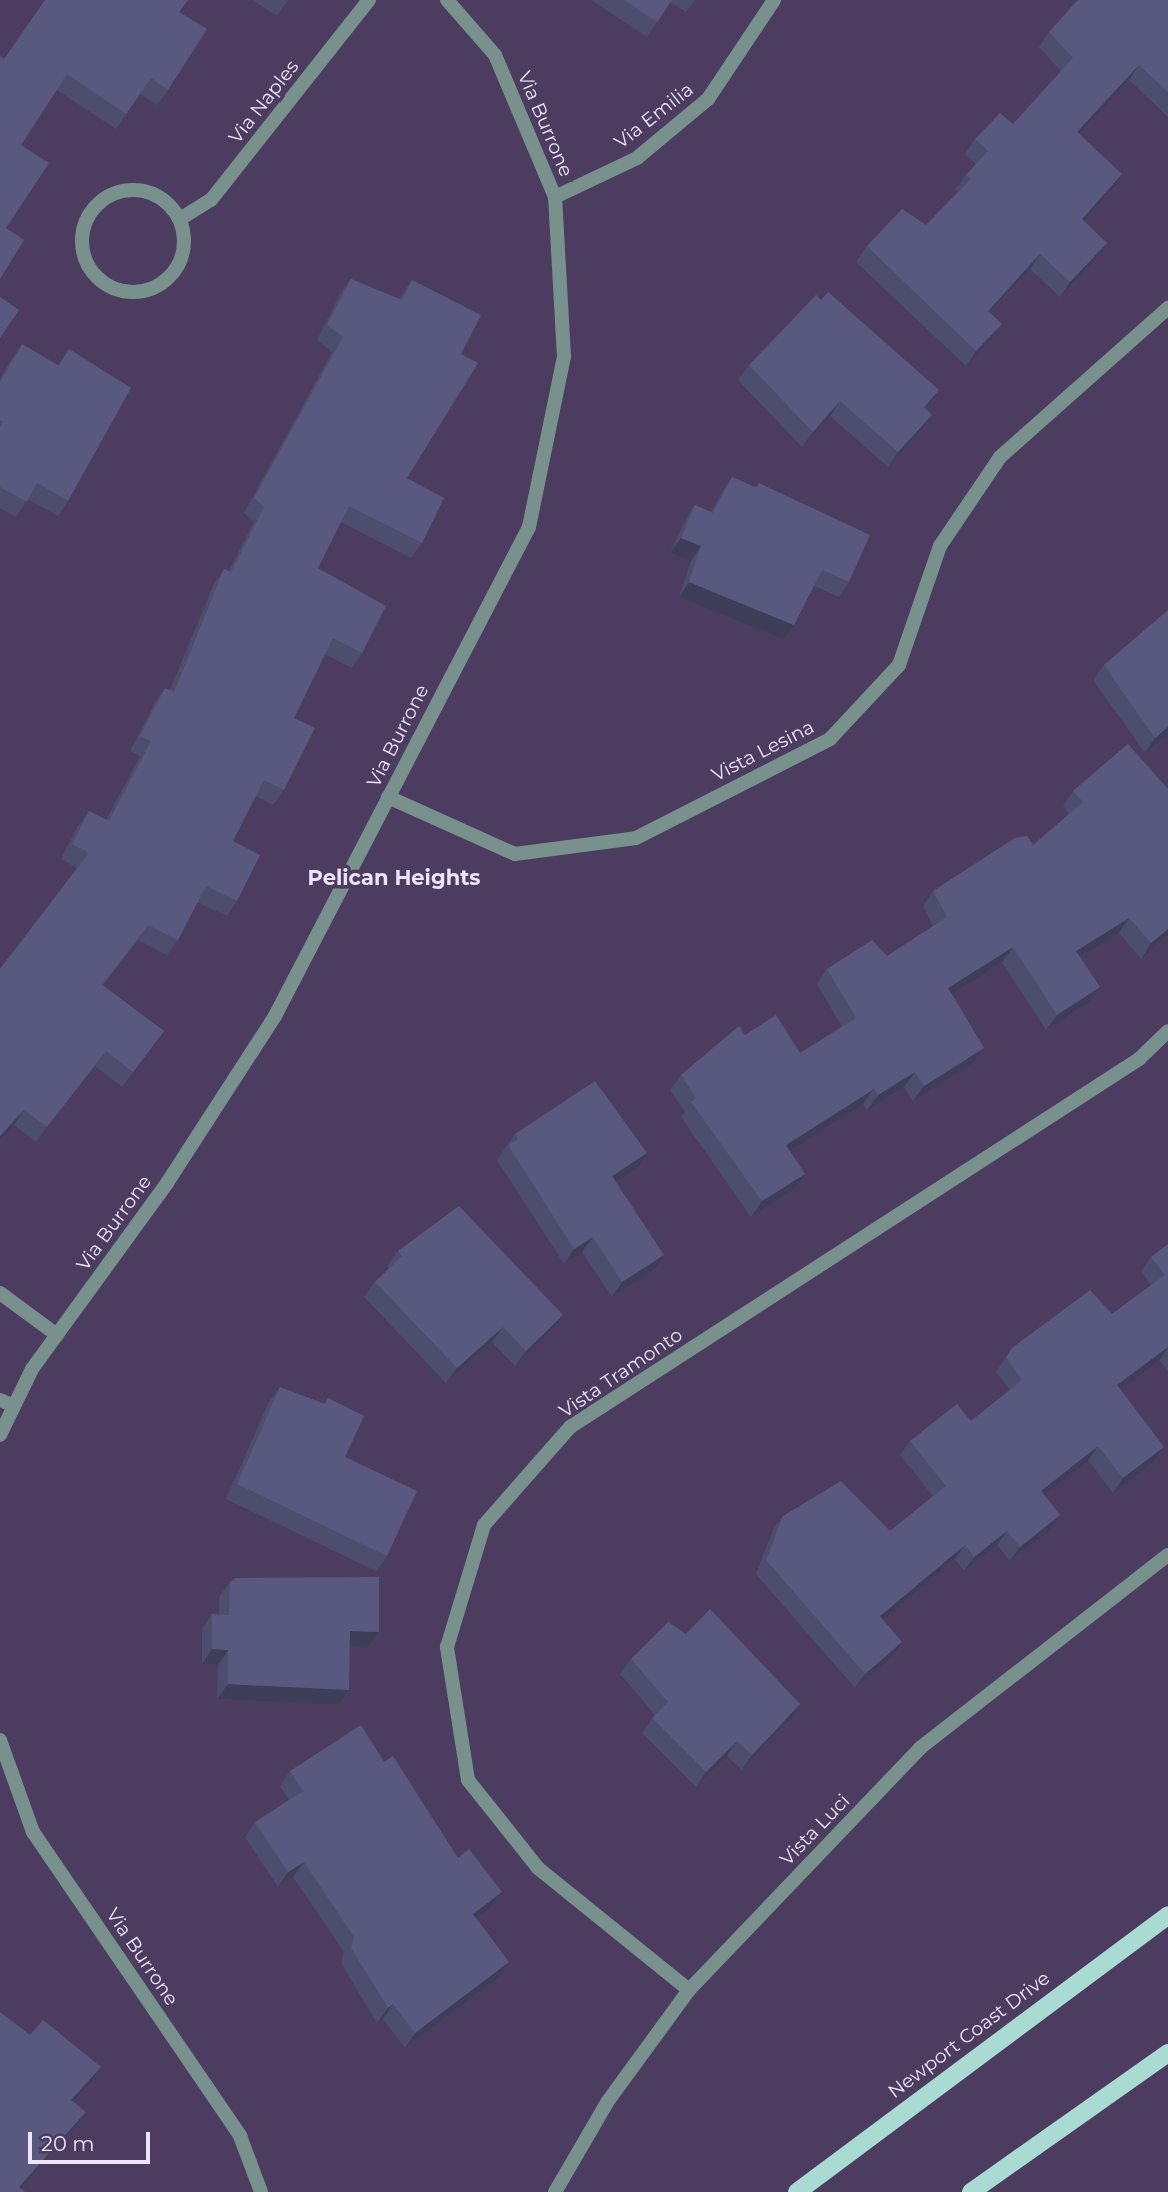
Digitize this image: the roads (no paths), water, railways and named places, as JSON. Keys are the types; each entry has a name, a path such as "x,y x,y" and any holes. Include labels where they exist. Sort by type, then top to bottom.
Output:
{"main road":[{"name":"Newport Coast Drive","path":"797,2192 1168,1915"},
{"path":"971,2192 1168,2053"}],"street":[{"name":"Via Naples","path":"180,219 211,200 369,0"},
{"name":"Via Burrone","path":"0,1435 14,1406 57,1335 275,1016 529,527 564,357 555,197 495,55 447,0"},
{"name":"Via Emilia","path":"555,197 637,158 708,99 774,0"},
{"path":"151,192 180,219 182,258 156,288 116,289 86,263 84,223 111,194 151,192"},
{"name":"Vista Lesina","path":"388,797 515,854 556,849 636,838 830,739 899,665 940,546 1000,457 1168,308"},
{"name":"Vista Tramonto","path":"689,1990 538,1868 468,1780 447,1647 484,1525 570,1427 1139,1059 1168,1031"},
{"path":"0,1293 57,1335"},
{"path":"0,1400 14,1406"},
{"name":"Vista Luci","path":"555,2192 608,2101 689,1990 920,1748 1168,1555"},
{"name":"Via Burrone","path":"0,1740 33,1832 240,2136 261,2192"}],"district":[{"name":"Pelican Heights","path":"394,878"}]}
